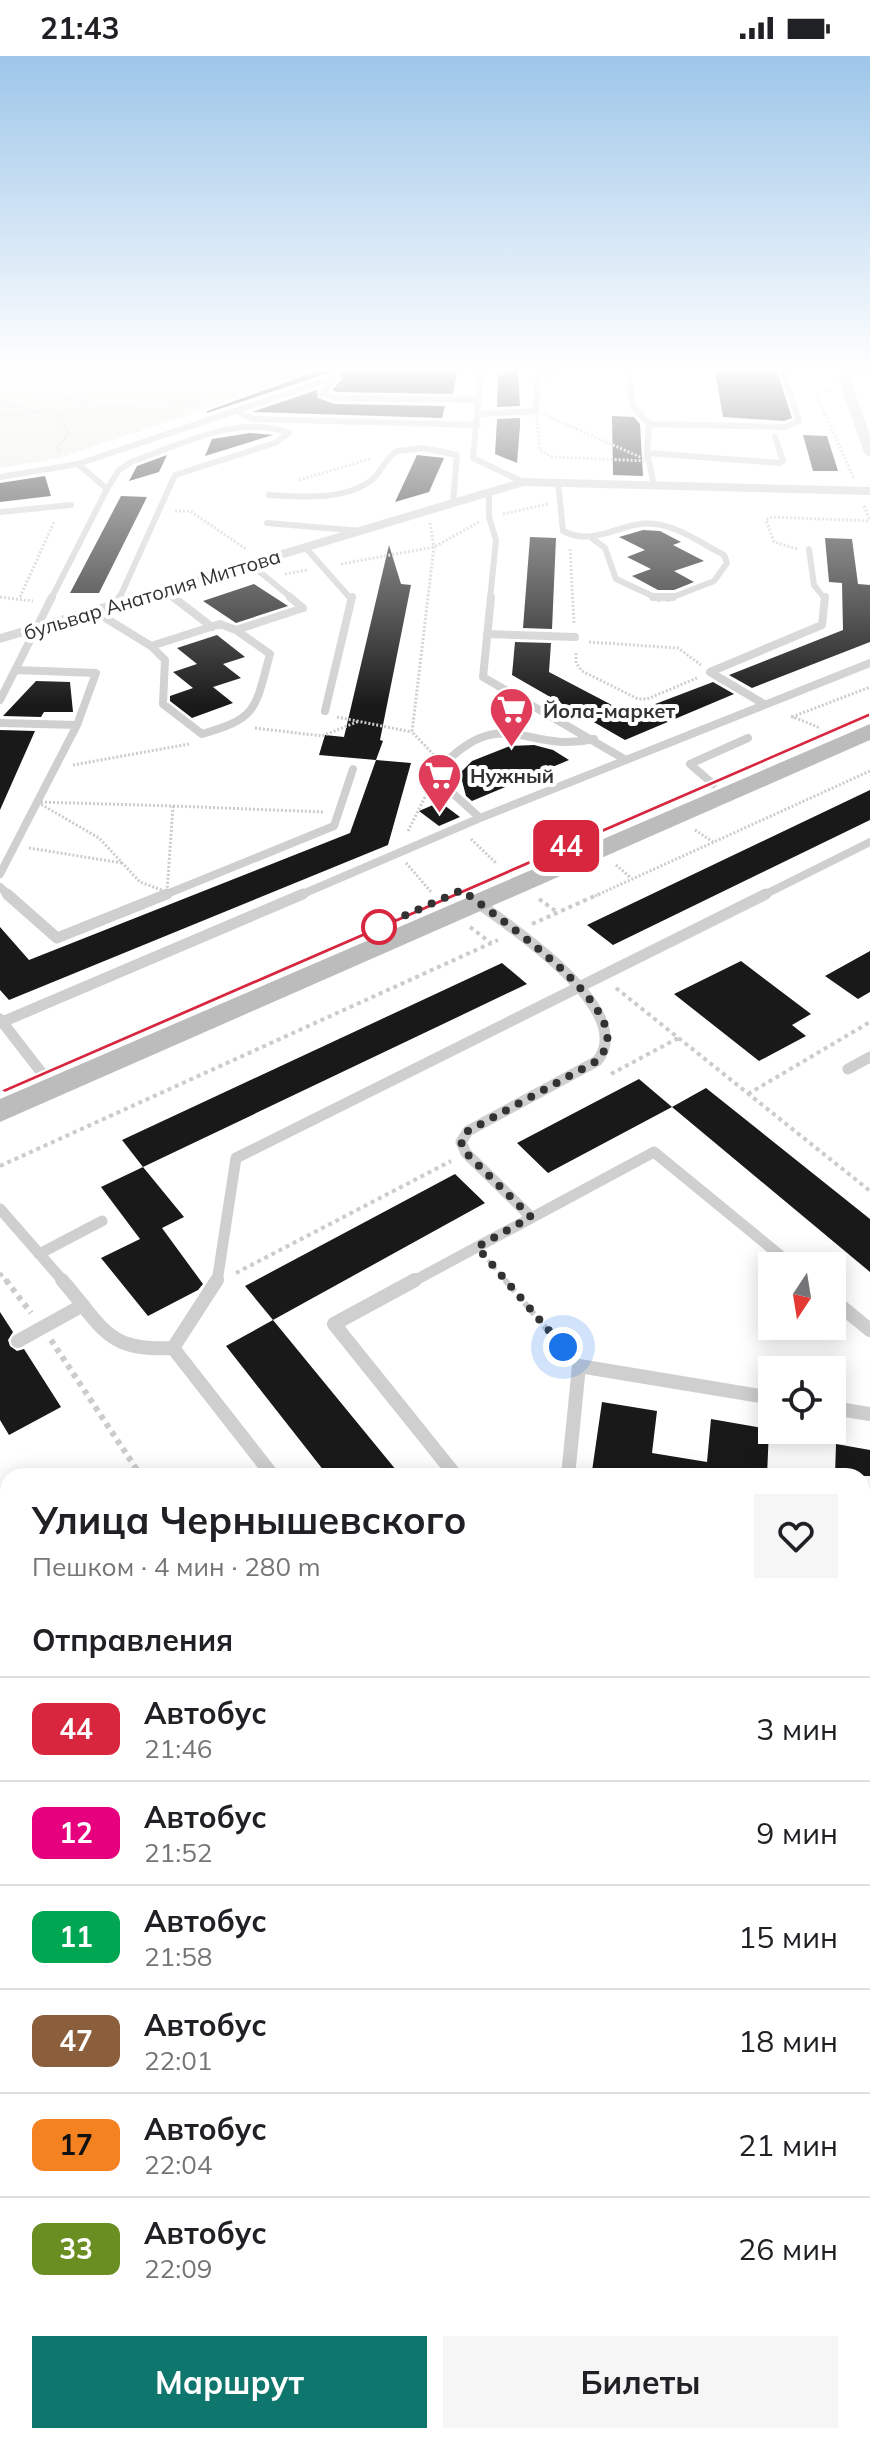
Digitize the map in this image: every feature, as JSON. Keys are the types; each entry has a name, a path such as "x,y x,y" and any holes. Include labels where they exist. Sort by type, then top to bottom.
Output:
{"main road":[{"path":"0,1090 468,905 713,784 870,715"},
{"path":"0,1111 870,731"}],"street":[{"name":"бульвар Анатолия Миттова","path":"0,639 522,482"},
{"name":"бульвар Анатолия Миттова","path":"572,482 865,491"}],"lane":[{"path":"99,482 107,489"},
{"path":"0,700 111,482"},
{"path":"117,604 172,482"},
{"path":"269,495 319,498 368,482"},
{"path":"453,503 455,482"},
{"path":"558,482 563,531 569,536 593,539 651,523 724,555 727,563 714,581 666,600 656,599 616,579 605,548 593,539"},
{"path":"489,492 489,517 496,540 483,677 626,760"},
{"path":"0,512 71,505"},
{"path":"267,523 361,531"},
{"path":"305,547 352,596 325,711"},
{"path":"710,672 822,625 825,596 814,585 809,549"},
{"path":"236,630 303,608 256,562"},
{"path":"164,590 212,627"},
{"path":"94,611 151,646 165,660 163,704 196,732 211,734 237,724 256,706 271,661 270,654 262,646 220,624 151,646"},
{"path":"487,634 575,637"},
{"path":"41,1072 1,1021 480,818 870,663"},
{"path":"0,874 77,725 96,673 16,670"},
{"path":"710,672 764,704"},
{"path":"0,723 77,725"},
{"path":"480,818 447,788 445,763 461,743 506,729 578,745 594,739"},
{"path":"713,784 690,764 748,738"},
{"path":"0,887 57,938 334,826 353,769"},
{"path":"173,1348 217,1283 236,1158 870,842"},
{"path":"167,892 177,901"},
{"path":"468,905 578,985 607,1032 607,1048 597,1061 468,1131 461,1142 466,1153 531,1217"},
{"path":"198,922 208,933"},
{"path":"848,1069 870,1057"},
{"path":"450,1468 334,1324 654,1152 776,1252"},
{"path":"2,1214 116,1342 138,1350 173,1348"},
{"path":"39,1254 102,1221"},
{"path":"18,1341 83,1305"},
{"path":"846,1310 870,1330"},
{"path":"173,1348 267,1468"},
{"path":"569,1468 579,1366 758,1396"},
{"path":"846,1410 870,1414"}],"path":[{"path":"809,549 774,543 766,534 766,520 772,517 870,520 865,491"},
{"path":"20,597 54,526 55,507"},
{"path":"159,510 190,511 256,562"},
{"path":"412,732 434,547 427,511"},
{"path":"569,536 575,637"},
{"path":"0,597 20,597 50,605"},
{"path":"575,641 678,648 710,672 647,699 638,699 582,671 576,663 575,641"},
{"path":"792,717 870,687"},
{"path":"764,704 820,728"},
{"path":"325,711 412,732 437,759"},
{"path":"237,724 322,736 359,721"},
{"path":"55,768 204,741 211,734"},
{"path":"523,928 870,771"},
{"path":"432,781 397,853 432,893"},
{"path":"37,802 99,838 140,882 167,892 173,806"},
{"path":"37,802 338,813"},
{"path":"459,827 497,864"},
{"path":"682,836 696,830 714,842"},
{"path":"15,846 123,863"},
{"path":"628,860 615,866 631,878"},
{"path":"468,905 491,943"},
{"path":"533,924 544,932"},
{"path":"0,1166 510,934"},
{"path":"598,975 870,1191"},
{"path":"748,1094 870,1022"},
{"path":"477,1247 579,1366"},
{"path":"0,1273 43,1328 136,1468"}],"building":[{"path":"47,482 51,496 0,502 0,483"},
{"path":"404,482 433,482 429,492 395,502"},
{"path":"121,496 147,497 99,593 70,593"},
{"path":"643,530 660,531 681,542 673,545 704,561 674,571 694,582 674,590 658,590 632,576 651,569 627,557 645,550 619,537"},
{"path":"530,537 556,538 552,629 523,628"},
{"path":"825,538 852,539 858,584 870,585 870,642 752,688 729,675 843,630 842,583 829,582"},
{"path":"389,545 401,584 411,585 380,740 383,741 376,760 319,755 325,735 344,737"},
{"path":"254,584 288,606 236,623 203,601"},
{"path":"217,635 245,657 223,664 241,678 213,687 233,703 192,718 170,701 170,696 193,688 173,672 197,664 177,648"},
{"path":"515,642 551,643 549,672 629,714 713,682 734,694 625,740 512,675"},
{"path":"36,681 70,682 73,712 44,712 41,717 3,716"},
{"path":"0,730 35,731 0,810"},
{"path":"534,745 553,750 569,760 472,801 466,796 460,773 472,761 510,746"},
{"path":"376,760 411,763 388,845 9,1000 0,990 0,927 29,960 350,833"},
{"path":"870,790 870,820 613,945 587,925"},
{"name":"Нужный","path":"440,802 460,817 439,826 419,811"},
{"path":"870,951 870,992 858,999 825,976"},
{"path":"741,961 811,1014 792,1025 806,1036 759,1061 674,994"},
{"path":"502,963 527,984 143,1167 122,1140"},
{"path":"639,1079 672,1107 548,1173 517,1143"},
{"path":"706,1088 870,1219 870,1272 846,1252 672,1107"},
{"path":"143,1167 184,1217 162,1228 203,1284 198,1290 148,1316 101,1258 140,1239 101,1187"},
{"path":"455,1174 485,1203 273,1320 245,1286"},
{"path":"0,1312 13,1332 8,1340 10,1346 17,1351 24,1349 61,1407 9,1435 0,1420"},
{"path":"273,1320 394,1468 322,1468 226,1346"},
{"path":"602,1402 657,1411 652,1453 707,1462 711,1419 758,1427 758,1444 768,1444 767,1468 592,1468"},
{"path":"836,1444 870,1450 870,1468 835,1468"}],"bus line":[{"name":"44","path":"0,1090 870,715"}],"place":[{"name":"Йола-маркет","path":"512,749"},
{"name":"Нужный","path":"439,814"}],"route":[{"path":"379,927 462,890 516,931 578,985 607,1032 607,1048 597,1061 468,1131 461,1142 466,1153 531,1217 477,1247 563,1347"}]}
